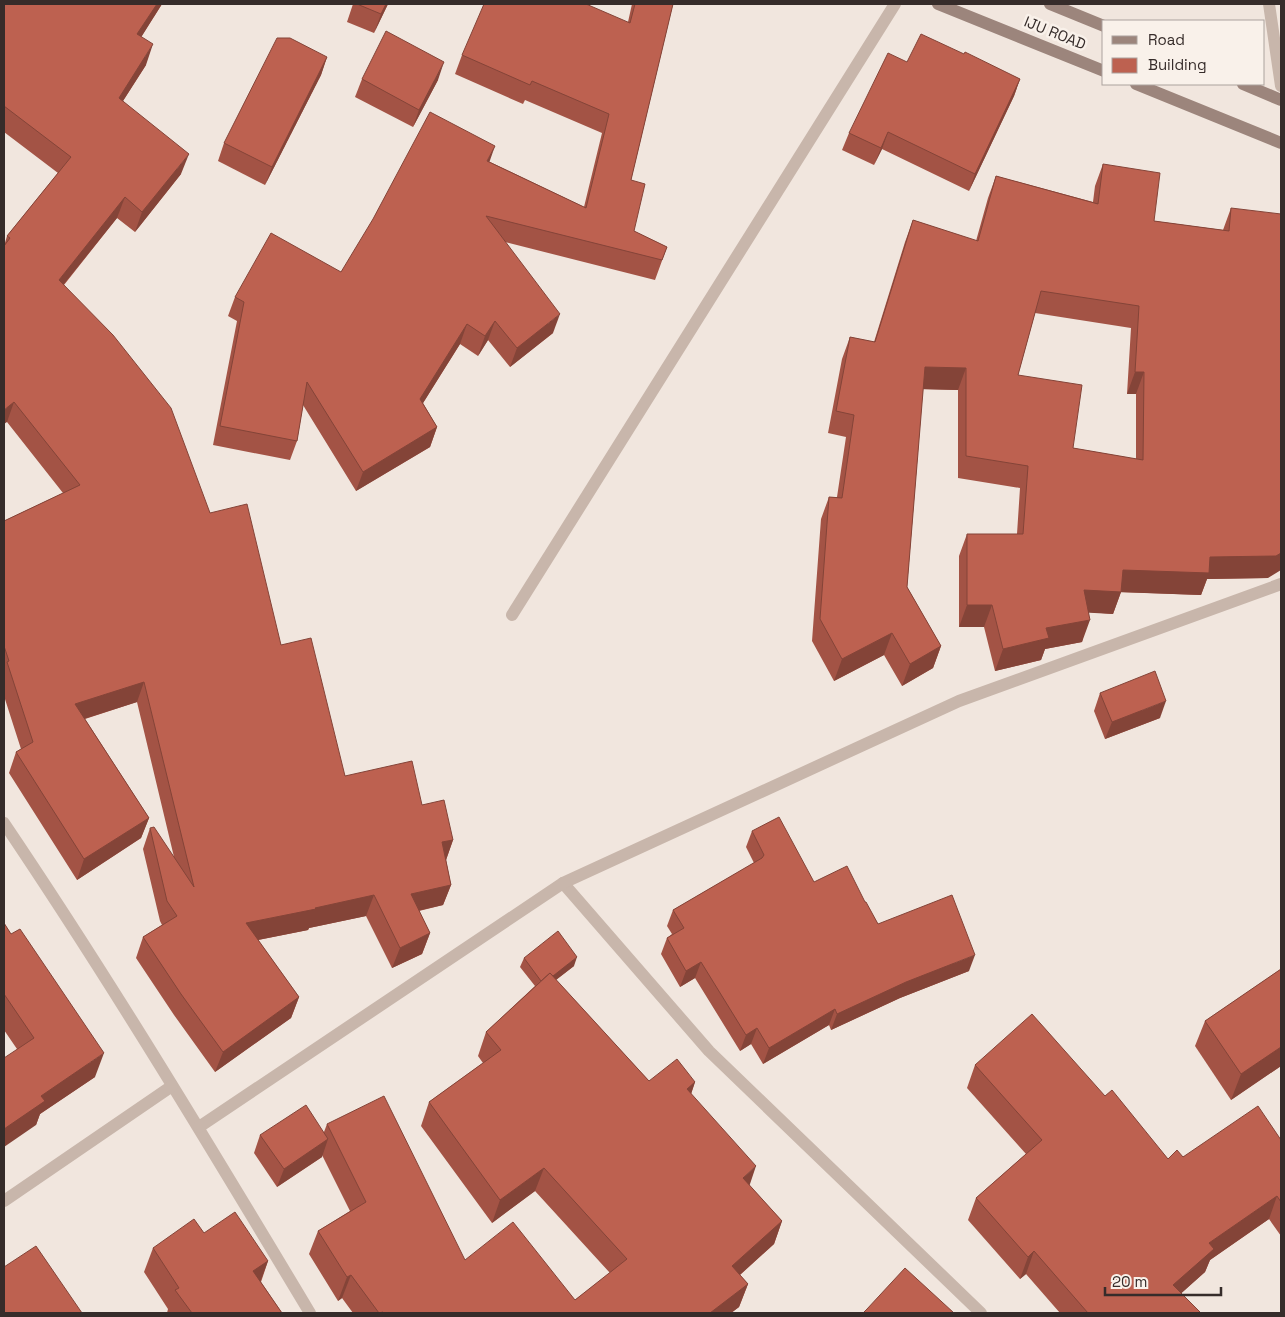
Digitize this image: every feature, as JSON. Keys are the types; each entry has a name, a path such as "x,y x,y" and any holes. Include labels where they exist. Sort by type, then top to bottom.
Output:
{"main road":[{"name":"IJU ROAD","path":"938,4 1102,70"},
{"name":"IJU ROAD","path":"1050,4 1102,25"},
{"path":"1138,85 1281,143"},
{"path":"1245,85 1281,100"}],"street":[{"path":"512,616 895,4"},
{"path":"1269,4 1281,86"},
{"path":"199,1127 563,883 959,701 1281,584"},
{"path":"4,823 40,876 199,1127 310,1313"},
{"path":"563,883 709,1051 981,1313"},
{"path":"4,1201 172,1086"}],"building":[{"path":"4,4 157,4 137,34 153,44 119,98 189,154 142,212 125,197 59,280 113,335 171,408 210,513 247,504 281,645 311,638 345,776 412,761 422,805 444,800 453,840 442,842 451,885 411,894 430,933 400,948 374,895 246,923 299,997 223,1052 143,937 177,916 167,901 150,828 154,827 194,887 144,682 75,704 149,818 84,859 16,752 33,742 7,662 9,661 4,646 4,521 80,485 14,402 4,410 4,246 10,238 7,236 71,157 4,106"},
{"path":"357,4 386,4 381,14"},
{"path":"484,4 586,4 630,23 635,4 673,4 631,180 645,184 634,231 667,247 662,260 486,216 560,314 517,348 495,321 485,336 467,324 420,399 437,427 363,472 307,382 297,441 220,426 244,302 235,297 271,233 341,272 373,219 430,112 495,146 487,161 586,208 609,114 532,81 530,85 462,55"},
{"path":"386,31 444,62 419,110 362,79"},
{"path":"921,34 964,54 965,52 1020,79 975,174 888,132 881,148 849,133 888,53 907,62"},
{"path":"277,38 290,38 327,57 272,167 224,143"},
{"path":"1103,164 1160,173 1154,221 1229,231 1231,208 1281,214 1281,553 1276,556 1210,557 1209,573 1123,570 1121,592 1084,590 1090,620 1046,628 1049,638 1003,649 992,605 967,605 967,534 1023,534 1028,466 966,456 966,368 925,367 907,587 941,646 910,664 892,633 842,659 820,619 829,497 842,498 854,415 836,411 850,337 875,342 913,220 978,241 996,176 1098,204","holes":["1041,291 1139,306 1135,372 1144,372 1143,460 1073,448 1082,385 1018,375"]},
{"path":"1155,671 1166,701 1112,722 1100,693"},
{"path":"779,817 814,882 847,866 878,924 952,895 975,955 906,982 837,1014 835,1009 769,1048 757,1028 746,1035 701,962 686,971 667,938 684,928 673,910 762,858 764,855 752,831"},
{"path":"4,923 11,934 20,929 104,1053 41,1096 45,1101 4,1129 4,1058 34,1038 4,994"},
{"path":"558,931 577,957 553,976 550,973 541,981 524,958"},
{"path":"1281,969 1281,1047 1241,1074 1205,1021"},
{"path":"550,973 649,1081 677,1059 695,1082 687,1089 756,1166 743,1178 782,1221 732,1266 748,1284 710,1313 379,1313 351,1275 347,1277 318,1231 366,1202 327,1124 384,1096 465,1260 513,1222 575,1300 627,1259 544,1168 500,1200 429,1102 501,1050 486,1032"},
{"path":"1032,1014 1105,1096 1112,1090 1168,1159 1177,1150 1183,1157 1258,1106 1281,1140 1281,1202 1277,1196 1209,1243 1214,1249 1173,1285 1201,1313 1088,1313 1034,1251 1028,1257 976,1198 1042,1140 975,1065"},
{"path":"306,1105 328,1139 284,1169 260,1135"},
{"path":"235,1212 268,1261 253,1271 282,1313 192,1313 175,1290 179,1288 153,1248 194,1219 204,1233"},
{"path":"36,1246 82,1313 4,1313 4,1267"},
{"path":"905,1268 954,1313 863,1313"}]}
